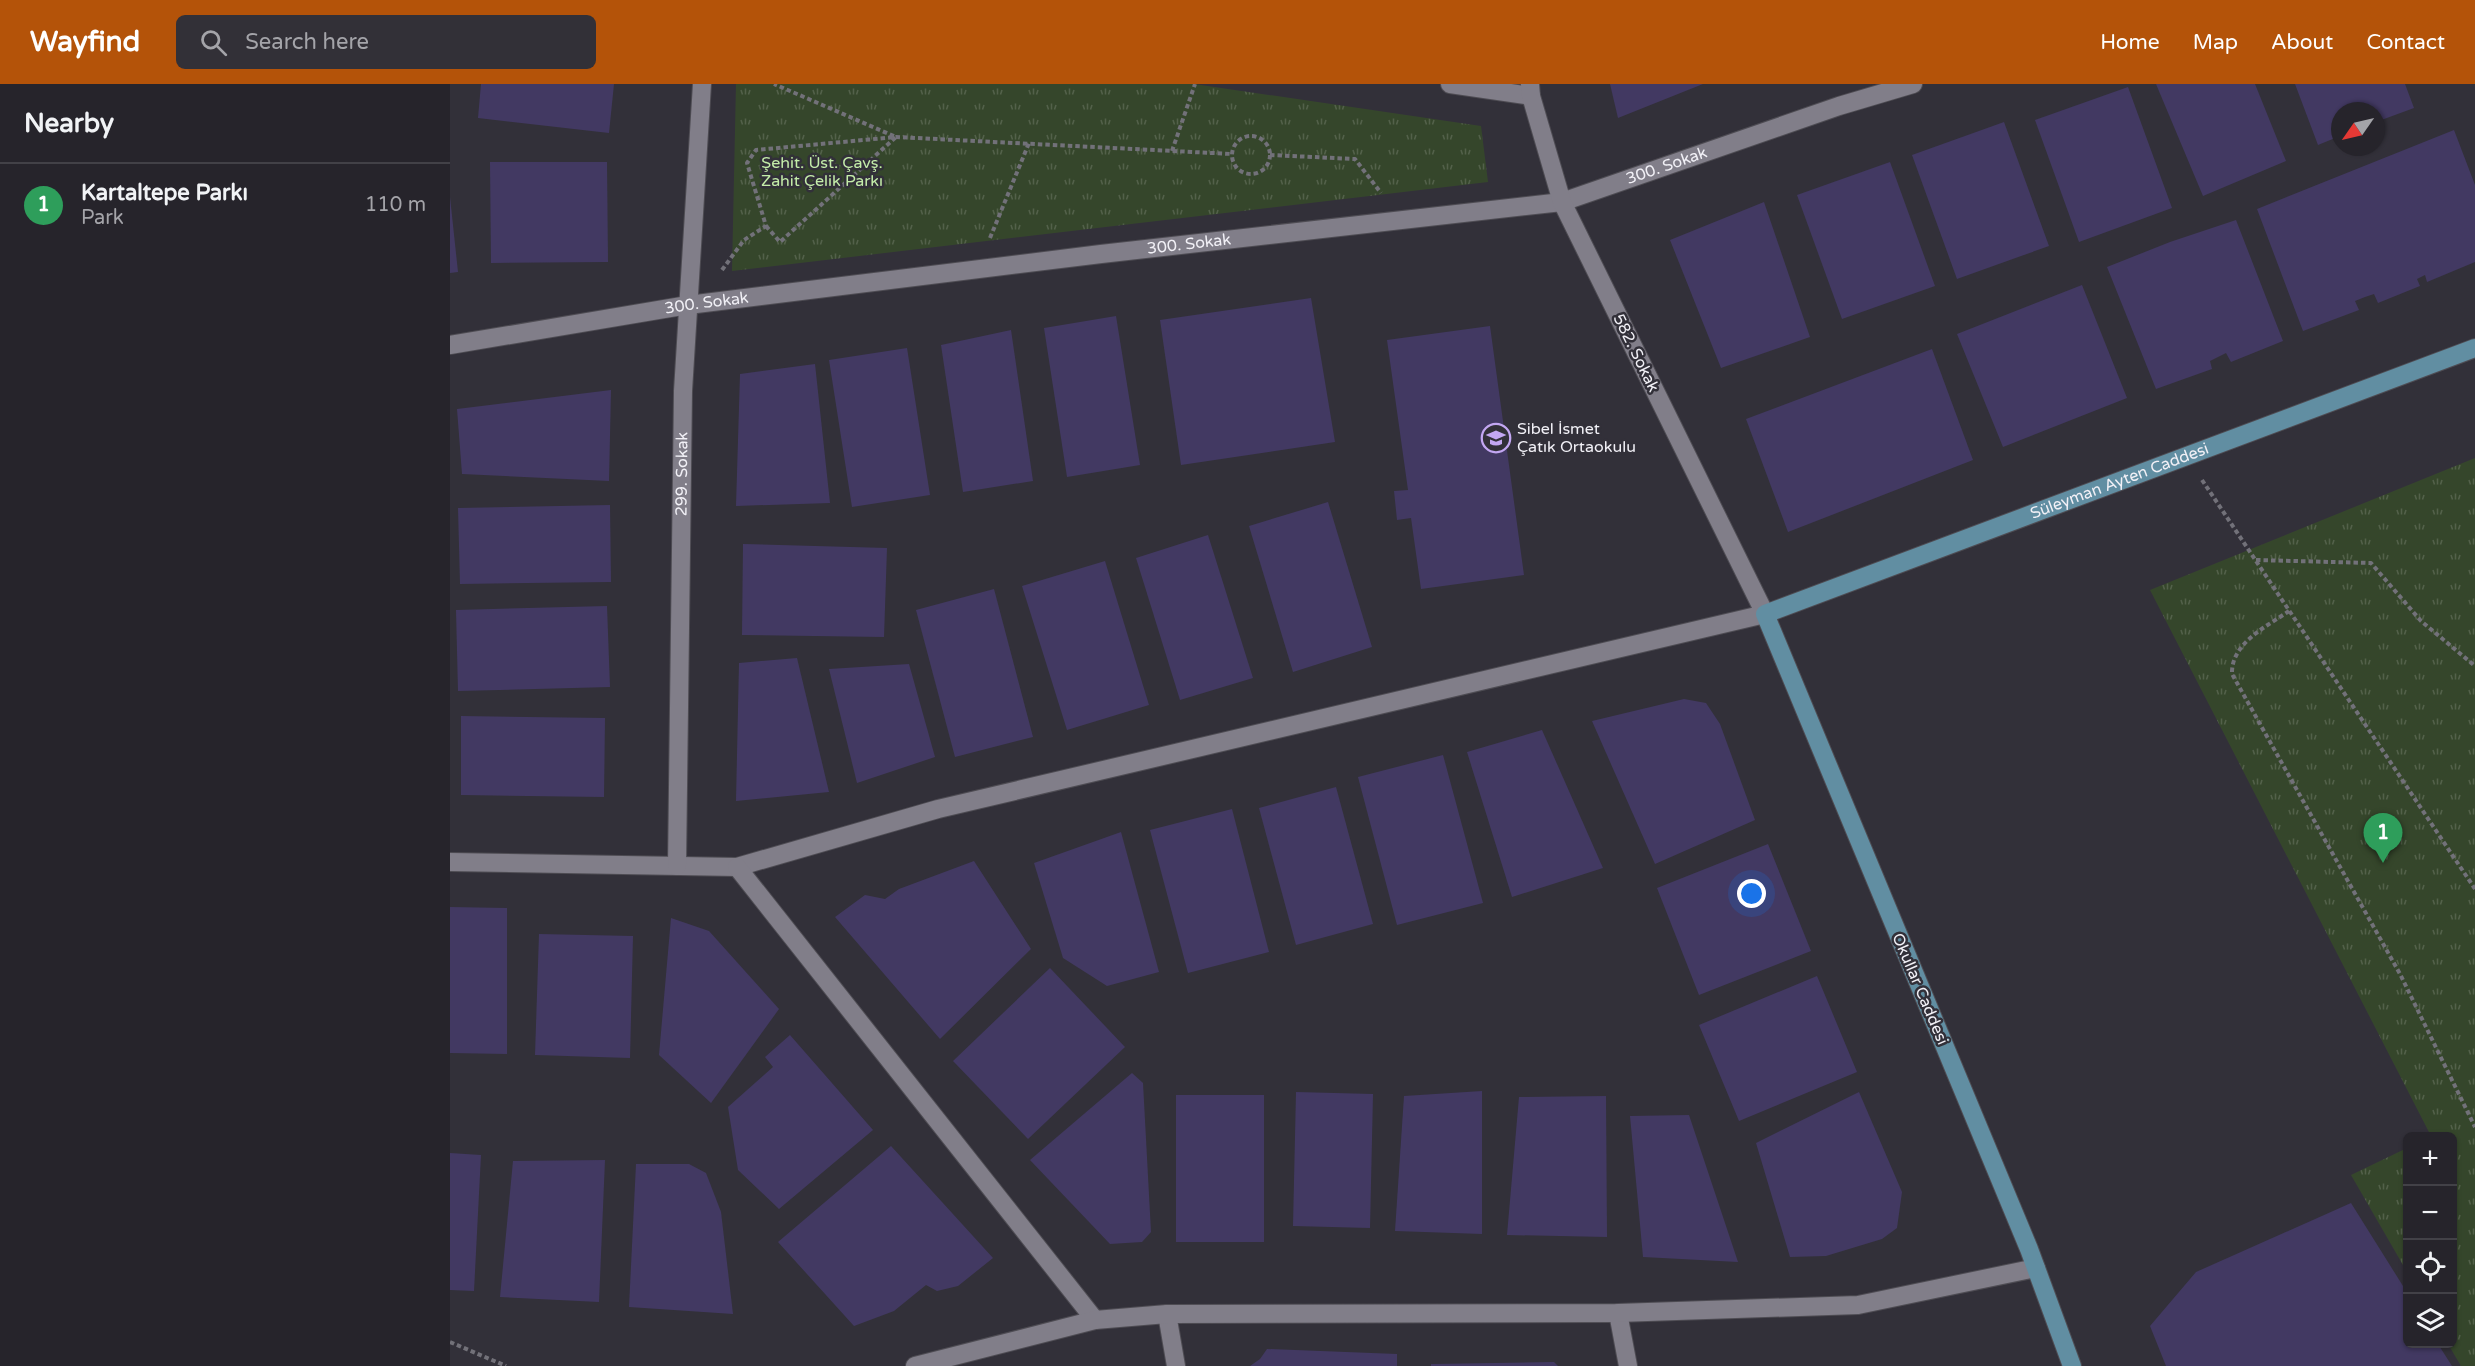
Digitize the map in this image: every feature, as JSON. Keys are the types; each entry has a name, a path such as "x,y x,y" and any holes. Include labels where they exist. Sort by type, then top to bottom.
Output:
{"street":[{"name":"299. Sokak","path":"677,866 682,392 702,84"},
{"path":"1450,84 1531,90"},
{"name":"300. Sokak","path":"450,345 688,305 1562,202 1839,106 1913,84"},
{"name":"582. Sokak","path":"1531,90 1562,202 1765,614"},
{"name":"Süleyman Ayten Caddesi","path":"1765,614 2475,348"},
{"path":"450,862 737,867 938,809 1765,614"},
{"name":"Okullar Caddesi","path":"1765,614 2036,1268 2072,1366"},
{"path":"737,867 1095,1320"},
{"path":"915,1366 1095,1320 1167,1314 1618,1313 1858,1305 2036,1268"},
{"path":"1618,1313 1628,1366"},
{"path":"1167,1314 1176,1366"}],"path":[{"path":"774,84 896,137"},
{"path":"1172,151 1195,84"},
{"path":"1248,136 1255,136 1266,143 1270,155 1269,161 1262,170 1250,174 1239,170 1232,154 1237,142 1248,136"},
{"path":"896,137 780,242 766,226 747,163 756,150 896,137 1232,154"},
{"path":"978,270 1029,143"},
{"path":"1270,155 1355,159 1402,220"},
{"path":"721,301 722,269 744,240 766,226"},
{"path":"2186,457 2475,889"},
{"path":"2255,560 2371,563 2421,621 2475,666"},
{"path":"2289,611 2247,641 2235,655 2232,674 2400,974 2475,1127"},
{"path":"450,1342 506,1366"}],"green space":[{"name":"Şehit. Üst. Çavş. Zahit Çelik Parkı","path":"736,84 1194,84 1481,126 1488,182 732,271"},
{"path":"2475,458 2475,1366 2461,1366 2450,1348 2457,1348 2457,1132 2429,1132 2150,590"},
{"path":"2403,1150 2403,1265 2351,1175"}],"building":[{"path":"481,84 614,84 609,133 478,118"},
{"path":"1610,84 1703,84 1618,118"},
{"path":"2156,84 2255,84 2286,161 2203,196"},
{"path":"2295,84 2405,84 2414,108 2385,119 2385,102 2331,102 2331,140 2318,145"},
{"path":"2128,87 2172,208 2079,242 2035,120"},
{"path":"2004,122 2049,246 1957,279 1912,155"},
{"path":"2454,130 2475,185 2475,262 2427,282 2425,275 2417,279 2420,286 2378,303 2374,294 2355,301 2359,310 2303,331 2257,209"},
{"path":"490,162 607,162 608,262 491,263"},
{"path":"1890,162 1935,286 1842,319 1797,195"},
{"path":"450,197 458,272 450,273"},
{"path":"1764,202 1810,337 1721,368 1670,240"},
{"path":"2236,220 2283,341 2231,362 2226,353 2210,361 2212,369 2156,389 2107,267 2170,242"},
{"path":"2082,285 2127,398 2003,447 1957,334"},
{"path":"1311,298 1335,442 1181,465 1160,320"},
{"path":"1116,316 1140,465 1067,477 1044,328"},
{"path":"1490,326 1524,575 1421,589 1411,518 1397,520 1394,491 1408,490 1387,340"},
{"path":"1011,330 1033,481 963,492 941,345"},
{"path":"907,348 930,495 852,507 829,360"},
{"path":"1932,349 1973,460 1788,532 1746,419"},
{"path":"815,364 830,503 736,506 740,374"},
{"path":"611,390 609,481 462,474 457,409"},
{"path":"1328,502 1372,647 1293,672 1249,526"},
{"path":"610,505 611,582 460,584 458,508"},
{"path":"1208,535 1253,678 1180,700 1136,558"},
{"path":"743,544 887,548 884,637 742,635"},
{"path":"1105,561 1149,705 1067,730 1022,586"},
{"path":"994,589 1033,737 955,757 916,610"},
{"path":"607,606 610,687 458,691 456,610"},
{"path":"797,658 829,792 736,801 739,663"},
{"path":"909,664 935,757 857,783 829,669"},
{"path":"1684,699 1706,703 1720,724 1755,820 1655,864 1592,721"},
{"path":"461,716 605,718 604,797 461,795"},
{"path":"1542,730 1603,868 1512,897 1467,752"},
{"path":"1443,755 1483,903 1397,925 1358,777"},
{"path":"1336,787 1373,924 1296,945 1259,808"},
{"path":"1232,809 1269,952 1188,973 1150,830"},
{"path":"1121,832 1159,972 1107,986 1063,958 1034,863"},
{"path":"1768,844 1811,951 1699,995 1657,888"},
{"path":"974,861 1031,949 940,1039 835,917 865,895 885,899 899,889"},
{"path":"450,907 507,908 507,1054 450,1053"},
{"path":"671,918 709,931 779,1009 711,1103 659,1055"},
{"path":"539,934 633,936 630,1058 535,1055"},
{"path":"1050,968 1125,1047 1028,1139 953,1061"},
{"path":"1817,976 1857,1072 1739,1121 1699,1025"},
{"path":"790,1035 873,1130 779,1209 738,1170 728,1107 773,1067 765,1057"},
{"path":"1132,1073 1143,1083 1151,1232 1142,1242 1110,1244 1030,1160"},
{"path":"1482,1091 1482,1234 1395,1231 1404,1096"},
{"path":"1296,1092 1373,1094 1370,1228 1293,1226"},
{"path":"1859,1092 1902,1192 1897,1228 1882,1239 1826,1256 1790,1257 1756,1143"},
{"path":"1176,1095 1264,1095 1264,1242 1176,1242"},
{"path":"1606,1096 1607,1237 1507,1235 1519,1097"},
{"path":"1689,1115 1738,1262 1643,1257 1630,1116"},
{"path":"891,1146 993,1258 958,1286 937,1291 926,1285 894,1311 854,1326 778,1242"},
{"path":"450,1153 481,1155 474,1291 450,1290"},
{"path":"605,1160 599,1302 500,1297 513,1161"},
{"path":"636,1164 689,1164 706,1173 721,1212 733,1314 629,1307"},
{"path":"2351,1203 2403,1286 2403,1348 2441,1348 2452,1366 2166,1366 2150,1326 2196,1272"},
{"path":"1267,1349 1397,1354 1397,1366 1250,1366 1260,1359"},
{"path":"1554,1362 1558,1366 1431,1366 1431,1364"}],"place":[{"name":"Sibel İsmet Çatık Ortaokulu","path":"1496,438"},
{"name":"Kartaltepe Parkı","path":"2383,863"}]}
